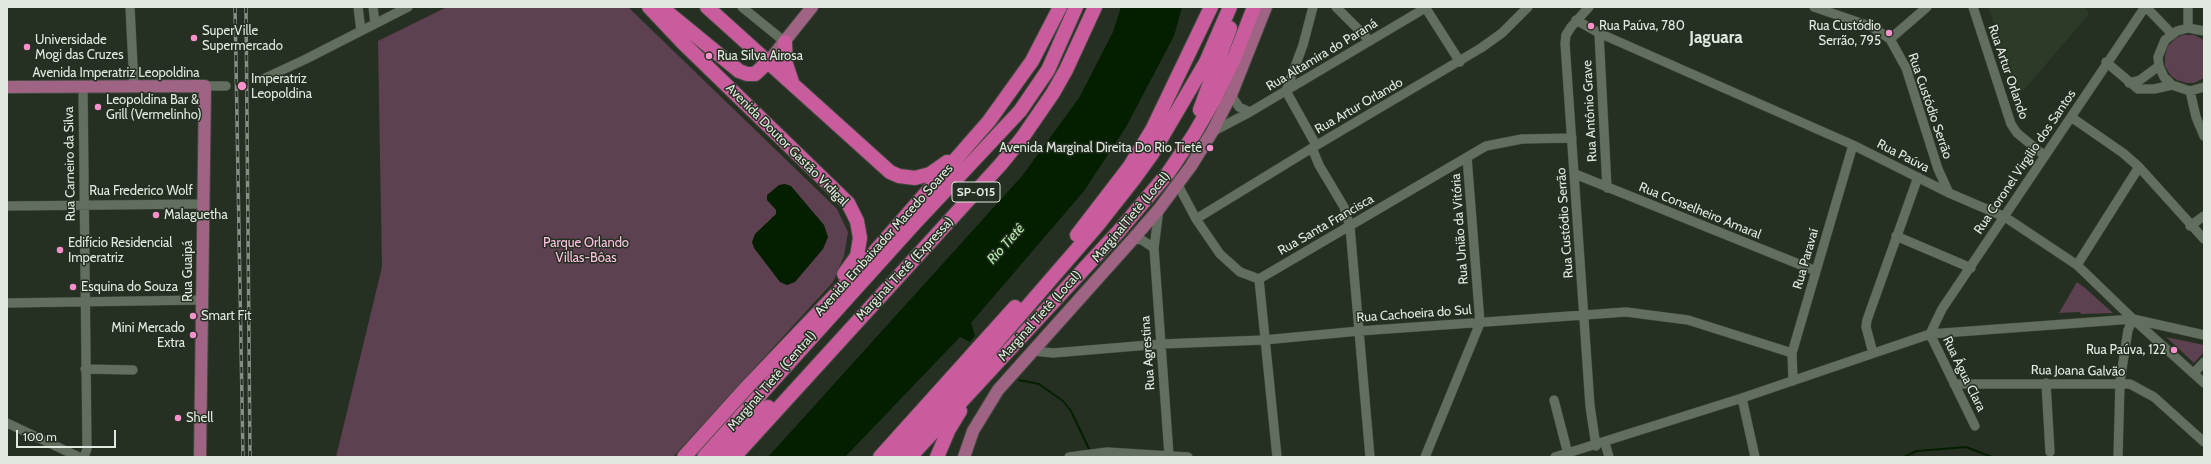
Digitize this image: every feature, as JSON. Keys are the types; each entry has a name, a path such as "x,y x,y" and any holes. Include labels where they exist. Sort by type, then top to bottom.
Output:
{"highway":[{"name":"Avenida Doutor Gastão Vidigal","path":"650,7 683,43 841,195 853,213 860,238 856,256 846,272 819,305 810,321"},
{"path":"661,7 739,71 747,74 755,74 768,62"},
{"path":"707,7 886,169 899,176 915,178 930,174 942,167 955,153 968,147"},
{"name":"Avenida Embaixador Macedo Soares","path":"684,457 968,147 1017,84 1042,45 1060,7"},
{"path":"988,146 998,123 1041,62 1068,7"},
{"name":"Marginal Tietê (Central)","path":"704,457 797,352 1020,111 1040,83 1062,42 1076,7"},
{"name":"Marginal Tietê (Expressa)","path":"734,457 996,170 1022,138 1053,93 1066,70 1095,7"},
{"path":"880,457 1019,303 1099,209 1130,166 1164,108 1211,7"},
{"path":"902,456 1134,179 1152,154 1206,62 1230,7"},
{"path":"1168,173 1200,110 1224,48 1235,7"},
{"path":"1168,173 1193,136 1214,100 1235,56 1254,7"},
{"path":"785,42 786,64 792,83"},
{"name":"Marginal Tietê (Local)","path":"902,456 980,382 1005,353 1119,231 1168,173"},
{"path":"1019,303 1036,292 1054,276"},
{"path":"693,457 781,361 797,352"},
{"path":"902,456 986,366 1005,353"},
{"path":"716,457 812,363 826,355"},
{"path":"937,457 944,439 980,382"},
{"path":"940,457 944,439"}],"main road":[{"path":"768,62 812,7"},
{"name":"MarginalTietê (Local)","path":"964,457 973,431 998,390 1133,239 1178,185 1212,132 1231,95 1266,7"},
{"name":"Avenida Imperatriz Leopoldina","path":"7,87 205,86"},
{"name":"Rua Guaipá","path":"200,457 205,86"}],"street":[{"path":"130,7 134,86"},
{"path":"358,7 360,31"},
{"path":"373,7 375,23"},
{"path":"263,79 293,70 306,59 408,7"},
{"path":"742,7 785,42"},
{"path":"1313,7 1303,45 1286,91 1314,147 1319,165 1344,206 1350,227 1370,457"},
{"path":"1336,7 1370,41"},
{"path":"1426,7 1460,62"},
{"name":"Rua Altamira do Paraná","path":"1212,132 1286,91 1426,7"},
{"name":"Rua Artur Orlando","path":"1196,219 1314,147 1460,62 1502,33 1528,7"},
{"name":"Rua Custódio Serrão","path":"1589,7 1576,20 1566,40 1590,406 1596,446"},
{"name":"Rua Custódio Serrão","path":"1814,7 1872,27 1890,39 1906,68 1938,169 1949,193"},
{"path":"1890,39 1927,7"},
{"name":"Rua Artur Orlando","path":"1973,7 2011,124 2017,133 2045,156"},
{"path":"2145,7 2172,34"},
{"name":"Rua Coronel Virgilio dos Santos","path":"1930,334 1942,309 1971,268 2106,62 2145,7"},
{"path":"2188,7 2188,28"},
{"name":"Rua Paúva","path":"1576,20 1599,33 1853,145 1949,193 2004,217 2077,265 2133,319 2204,383"},
{"path":"2172,85 2164,77 2159,66 2161,48 2172,34 2188,28 2204,31"},
{"name":"Rua Antônio Grave","path":"1599,33 1607,188"},
{"path":"306,59 309,69"},
{"path":"2106,62 2134,87 2146,90 2172,85 2190,90 2204,87"},
{"path":"2129,83 2140,80 2159,66"},
{"name":"Rua Carneiro da Silva","path":"83,86 84,302 87,449 84,457"},
{"name":"Avenida Imperatriz Leopoldina","path":"205,86 226,86"},
{"path":"2190,90 2196,117 2204,136"},
{"path":"1231,95 1239,107 1250,112"},
{"path":"2071,117 2124,153 2139,167 2190,226 2204,239"},
{"name":"Rua Santa Francisca","path":"1259,279 1486,146 1506,141 1572,138"},
{"name":"Rua Paravaí","path":"1793,381 1792,353 1853,145"},
{"name":"Rua União da Vitória","path":"1425,457 1480,323 1468,157"},
{"path":"2077,265 2139,167"},
{"name":"Rua Conselheiro Amaral","path":"1574,174 1816,271"},
{"path":"1873,353 1867,334 1867,320 1918,177"},
{"path":"1178,185 1196,219 1220,254 1240,272 1259,279 1277,457"},
{"name":"Rua Frederico Wolf","path":"7,206 203,204"},
{"name":"Rua Agrestina","path":"1159,209 1154,248 1169,455"},
{"path":"2190,226 2204,216"},
{"path":"1896,236 1971,268"},
{"path":"1133,239 1142,240 1154,248"},
{"path":"7,303 202,300"},
{"name":"Rua Cachoeira do Sul","path":"1033,351 1053,353 1161,344 1264,340 1359,331 1626,312 1688,320 1792,353"},
{"path":"2118,457 2120,382 2128,330 2133,319"},
{"path":"1555,457 1596,446 1930,334 2133,319 2204,335"},
{"name":"Rua Água Clara","path":"1930,334 1975,426"},
{"path":"2194,374 2204,362"},
{"path":"85,369 133,370"},
{"name":"Rua Joana Galvão","path":"1954,384 2120,382 2130,384 2154,397 2204,442"},
{"path":"2046,383 2050,452"},
{"path":"1742,398 1755,457"},
{"path":"1554,400 1568,454"},
{"path":"7,423 66,454 78,457"},
{"path":"1605,443 1609,457"},
{"path":"1070,457 1106,452 1188,457"}],"shaded area":[{"path":"1988,7 2085,7 2089,14 2023,91 2002,68 1993,21"}],"green space":[{"name":"Parque Orlando Villas-Bôas","path":"447,7 628,7 837,209 848,232 844,256 833,282 673,457 336,457 382,267 378,41"},
{"path":"2183,35 2194,35 2204,40 2204,78 2194,83 2187,83 2177,80 2171,76 2165,66 2165,56 2168,46 2176,38"},
{"path":"2077,282 2085,288 2113,313 2059,313"},
{"path":"2166,337 2204,345 2204,352 2194,363"}],"water":[{"name":"Rio Tietê","path":"1121,7 1182,7 1174,36 1126,127 1084,191 971,323 975,336 970,342 960,337 845,457 768,457 1022,176 1079,98 1113,32"},
{"path":"785,184 791,186 824,225 828,237 823,249 795,282 787,285 780,282 754,248 752,242 755,234 776,214 776,210 767,200 767,195 779,185"}],"waterway":[{"path":"1019,380 1039,384 1063,401 1071,411 1090,451"},
{"path":"1904,457 1917,451 1966,447 1992,457"}],"railway":[{"path":"235,7 243,457"},
{"path":"246,7 250,457"}],"place":[{"name":"Rua Paúva, 780","path":"1591,26"},
{"name":"Rua Custódio Serrão, 795","path":"1889,33"},
{"name":"SuperVille Supermercado","path":"194,38"},
{"name":"Universidade Mogi das Cruzes","path":"27,47"},
{"name":"Rua Silva Airosa","path":"709,56"},
{"name":"Imperatriz Leopoldina","path":"242,86"},
{"name":"Leopoldina Bar & Grill (Vermelinho)","path":"98,107"},
{"name":"Avenida Marginal Direita Do Rio Tietê","path":"1210,148"},
{"name":"Malaguetha","path":"156,215"},
{"name":"Edifício Residencial Imperatriz","path":"60,250"},
{"name":"Esquina do Souza","path":"73,287"},
{"name":"Smart Fit","path":"193,316"},
{"name":"Mini Mercado Extra","path":"193,335"},
{"name":"Rua Paúva, 122","path":"2174,350"},
{"name":"Shell","path":"178,418"}],"district":[{"name":"Jaguara","path":"1716,38"}]}
